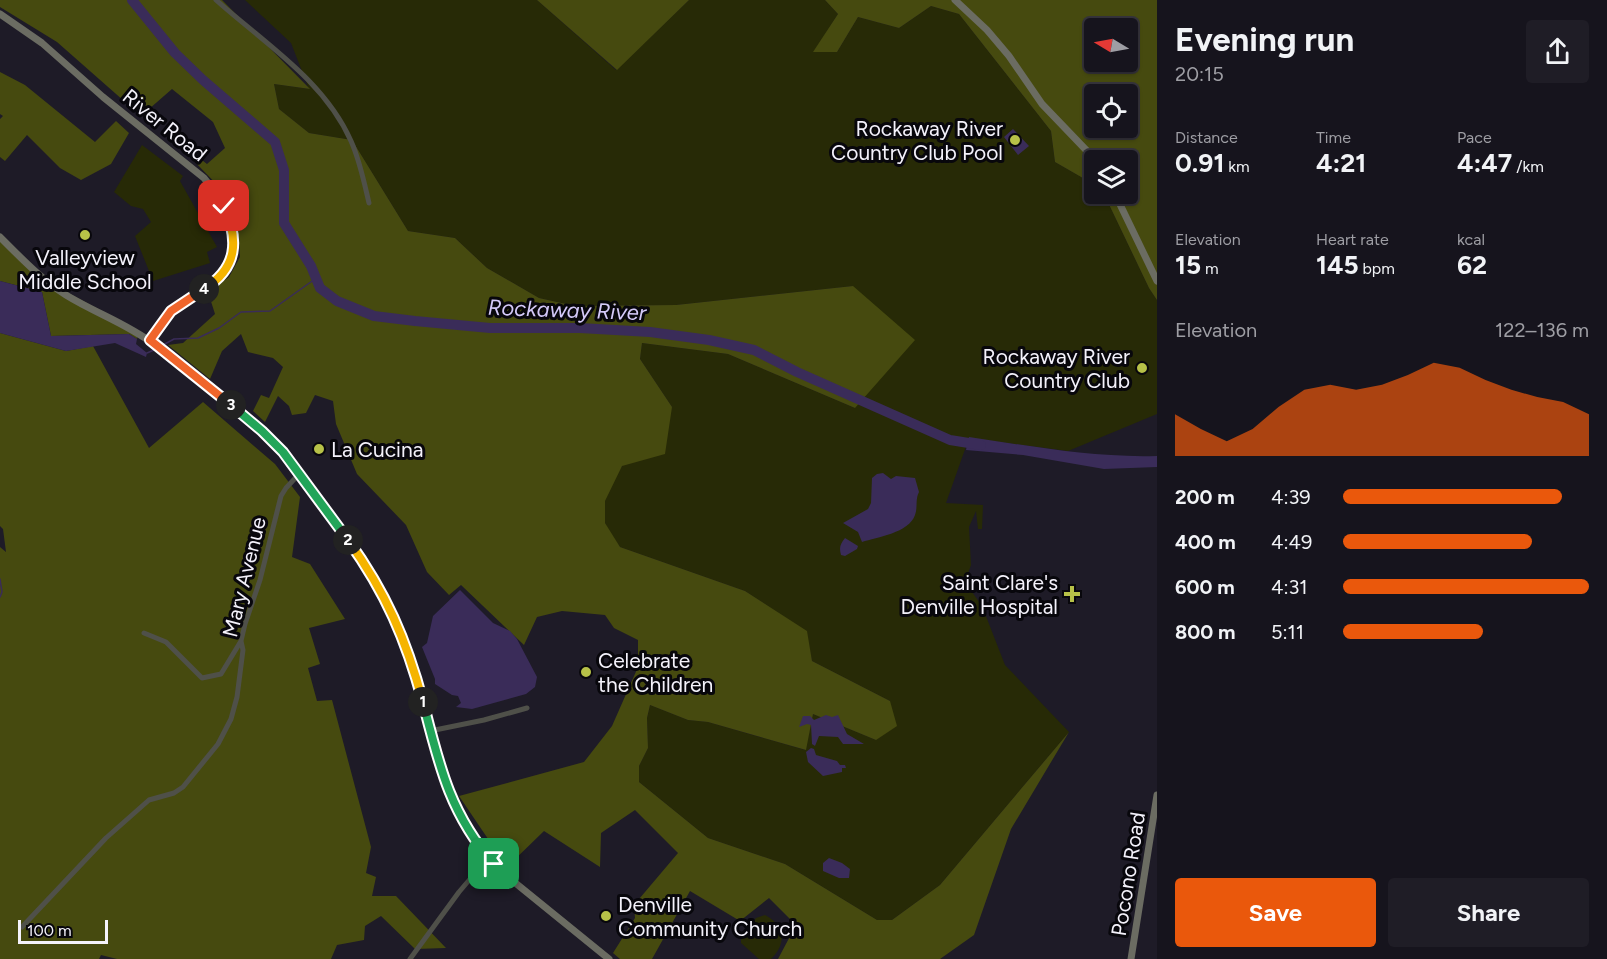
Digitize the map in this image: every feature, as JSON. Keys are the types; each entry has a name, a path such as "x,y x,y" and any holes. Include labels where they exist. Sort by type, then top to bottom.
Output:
{"street":[{"path":"216,0 300,71 328,102 351,140 360,164 369,203"},
{"path":"955,0 967,9 994,38 1042,104 1086,150"},
{"name":"River Road","path":"0,14 42,43 204,178 216,192 230,220 234,244 228,266 210,285 171,311 153,342"},
{"path":"1120,204 1157,281"},
{"path":"0,237 35,273 54,287 79,303 153,342 262,431 300,473 367,566 385,597 410,658 452,802 466,828 503,873 609,959"},
{"name":"Mary Avenue","path":"22,927 106,838 149,800 174,793 183,787 218,744 231,719 237,697 243,650 241,641 260,580 281,496 300,473"},
{"path":"144,633 166,642 202,678 221,674 241,641"},
{"path":"430,731 527,708"},
{"name":"Pocono Road","path":"1131,959 1157,795"},
{"path":"410,959 459,892 489,858"}],"green space":[{"path":"0,0 222,0 310,89 274,84 279,109 309,133 352,140 408,231 455,238 487,268 539,298 575,306 676,305 853,286 915,340 855,408 728,354 642,343 640,359 672,407 665,454 622,466 605,501 605,523 620,547 745,591 807,631 812,661 890,701 897,726 876,740 813,714 806,750 708,722 688,720 650,705 647,718 648,748 639,766 639,782 708,838 785,864 877,920 892,920 940,885 1069,732 1011,829 974,935 940,959 778,959 796,925 769,898 740,921 690,891 652,959 620,959 613,953 635,918 634,905 678,853 635,810 601,833 600,867 544,831 507,867 459,796 584,762 612,726 638,667 638,640 614,628 605,615 562,611 537,617 524,645 461,585 449,595 427,572 406,525 357,474 336,424 333,401 315,395 306,413 292,415 289,406 278,396 265,422 253,411 261,395 269,398 283,367 273,358 248,352 241,334 222,351 210,379 168,345 183,343 215,314 208,292 229,277 240,257 239,237 224,192 194,161 198,157 207,164 225,148 213,122 172,89 141,116 57,42 0,7"},
{"name":"Rockaway River Country Club","path":"245,0 537,0 616,70 689,0 825,0 838,14 814,52 837,52 858,17 899,28 931,6 959,14 1051,131 1055,162 1084,179 1084,204 1109,204 1157,300 1157,414 1068,451 969,438 946,503 983,505 982,529 978,529 976,511 969,527 971,565 965,582 982,606 1005,665 1069,732 940,885 892,920 877,920 785,864 708,838 639,782 639,766 648,748 647,718 650,705 688,720 708,722 805,750 813,714 876,740 890,701 812,661 806,631 745,591 620,547 605,523 604,508 615,477 672,407 640,359 642,343 728,354 855,408 853,286 676,305 575,306 539,298 487,268 455,238 408,231 352,140 309,133 279,109 274,84 309,89 291,43"},
{"path":"537,0 689,0 617,70"},
{"path":"825,0 1157,0 1157,300 1109,204 1138,204 1138,150 1084,150 1084,179 1055,162 1051,131 959,14 931,6 899,28 858,17 837,52 813,52 838,14"},
{"path":"0,72 25,85 95,142 116,121 129,133 111,164 81,180 60,168 27,135 5,161 0,157 0,119 3,116 0,114"},
{"path":"142,145 183,176 180,181 217,247 207,252 210,263 153,281 135,236 151,222 143,209 131,206 114,192"},
{"path":"0,236 46,281 139,331 137,339 129,334 51,336 42,292 0,281"},
{"path":"0,333 66,351 93,346 149,448 203,402 275,464 300,497 292,557 310,564 345,619 309,628 320,664 308,668 317,701 332,700 371,847 366,873 376,877 372,896 396,896 446,948 415,949 381,916 365,926 364,940 337,945 331,959 117,959 101,955 99,959 0,959 0,547 6,552 3,529 0,526"},
{"path":"765,915 777,924 782,935 780,947 771,959 759,959 741,943 741,937 756,918"}],"shaded area":[{"name":"Rockaway River Country Club Pool","path":"1013,129 1029,146 1018,155 1004,137"},
{"path":"0,281 42,292 51,336 129,334 137,339 136,344 147,353 146,357 115,343 66,351 0,333"},
{"path":"969,437 1086,453 1157,456 1157,467 1104,469 1023,455 966,450"},
{"path":"883,473 891,479 896,476 915,478 919,492 915,515 912,521 900,530 862,542 858,532 843,523 868,509 871,503 872,478"},
{"path":"845,538 858,546 845,556 841,555 840,548"},
{"path":"460,590 493,623 510,631 517,639 537,677 535,687 526,694 472,709 456,707 461,703 458,696 452,695 435,684 422,647 427,643 433,616"},
{"path":"826,715 832,717 838,715 847,734 864,744 843,744 838,737 819,736 815,746 812,744 811,725 799,727 803,716 810,716 814,720"},
{"path":"811,748 814,749 816,755 837,761 846,768 842,768 842,772 823,776 808,762 806,752"},
{"path":"829,858 850,869 849,878 839,878 823,871 823,863"}],"waterway":[{"name":"Rockaway River","path":"132,0 175,53 275,142 284,170 284,223 311,266 320,288 337,301 374,316 415,321 490,328 580,328 650,332 709,340 754,350 797,372 950,440 981,445"},
{"path":"161,346 174,339 198,338 219,328 241,312 270,311 315,279"},
{"path":"147,353 154,350"},
{"path":"0,579 2,592 0,597"}],"place":[{"name":"Rockaway River Country Club Pool","path":"1015,140"},
{"name":"Valleyview Middle School","path":"85,235"},
{"name":"Rockaway River Country Club","path":"1142,368"},
{"name":"La Cucina","path":"319,449"},
{"name":"Saint Clare's Denville Hospital","path":"1072,594"},
{"name":"Celebrate the Children","path":"586,672"},
{"name":"Denville Community Church","path":"606,916"}],"route":[{"path":"224,206 230,220 234,244 228,266 210,285 176,306 162,320 150,340 270,438 300,473 367,566 385,597 402,635 452,802 471,837 494,864"}]}
